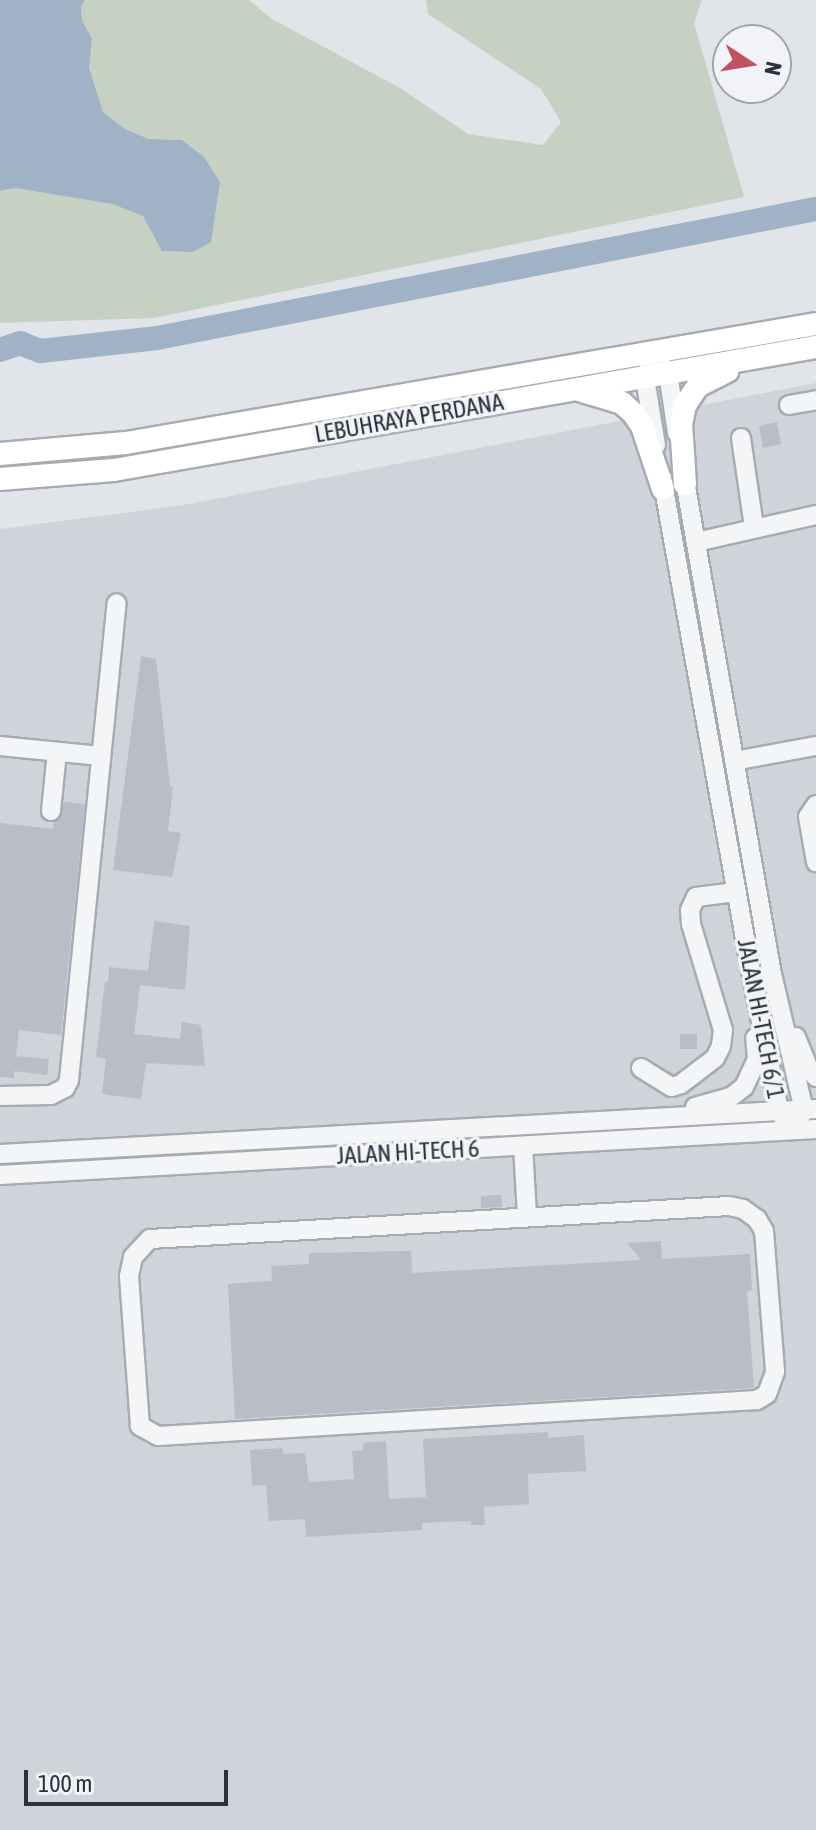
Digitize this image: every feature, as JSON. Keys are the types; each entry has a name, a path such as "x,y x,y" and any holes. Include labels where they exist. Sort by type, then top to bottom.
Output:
{"main road":[{"name":"LEBUHRAYA PERDANA","path":"0,454 126,443 816,324"},
{"name":"LEBUHRAYA PERDANA","path":"0,479 114,470 816,347"},
{"path":"674,486 685,405 698,386 713,375 785,352"},
{"path":"571,389 622,403 633,413 674,486"}],"street":[{"name":"JALAN HI-TECH 6/1","path":"653,354 645,378 674,486 696,542 772,974 810,1109 793,1131 779,1111 736,892 674,486 668,373 653,354"},
{"path":"789,405 816,400"},
{"path":"741,438 754,527"},
{"path":"696,542 816,515"},
{"path":"0,1096 51,1095 65,1088 69,1080 117,603"},
{"path":"0,746 101,756"},
{"path":"734,761 816,746"},
{"path":"51,811 57,752"},
{"path":"816,805 808,817 816,862"},
{"path":"641,1068 672,1087 681,1084 715,1058 721,1046 723,1030 691,924 690,910 696,897 736,892"},
{"path":"772,974 809,1070 816,1077"},
{"path":"633,1119 713,1104 744,1087 757,1059 752,977"},
{"name":"JALAN HI-TECH 6","path":"0,1154 810,1109"},
{"name":"JALAN HI-TECH 6","path":"0,1175 816,1129"},
{"path":"523,1146 527,1216"},
{"path":"729,1206 743,1209 757,1219 764,1231 775,1372 767,1394 757,1400 158,1436 140,1426 129,1276 133,1257 150,1239 527,1216 729,1206"}],"shaded area":[{"path":"816,383 816,1830 0,1830 0,529 184,505"}],"green space":[{"path":"85,0 249,0 272,19 400,88 468,134 543,145 561,122 541,89 428,14 426,0 702,0 694,23 712,86 712,104 717,104 744,197 154,318 0,323 0,191 15,188 112,204 143,216 182,140 149,139 125,129 103,112 88,68 92,40 82,20 81,7"}],"water":[{"path":"0,0 85,0 81,7 82,20 92,39 89,68 103,112 125,129 149,139 182,140 204,157 220,182 211,242 193,252 162,251 143,216 112,204 15,188 0,191"}],"building":[{"path":"777,422 781,444 763,448 759,426"},
{"path":"141,656 156,659 170,786 173,787 168,831 181,833 172,877 113,870"},
{"path":"64,802 85,804 61,1035 19,1030 16,1056 49,1059 47,1075 14,1071 14,1078 0,1077 0,823 53,829 54,822 61,817"},
{"path":"154,921 190,926 185,990 140,985 134,1034 180,1039 182,1022 201,1025 205,1066 146,1063 141,1099 102,1094 106,1059 96,1057 109,967 148,971"},
{"path":"680,1034 697,1034 697,1049 680,1049"},
{"path":"501,1195 502,1207 481,1208 481,1196"},
{"path":"661,1241 662,1259 750,1254 752,1290 747,1291 754,1388 235,1419 228,1284 272,1281 271,1266 309,1264 309,1253 411,1251 412,1273 641,1260 627,1243"},
{"path":"548,1432 548,1438 584,1435 586,1471 528,1474 529,1504 484,1507 485,1525 471,1525 471,1521 422,1523 422,1530 306,1537 305,1519 269,1521 266,1485 252,1486 250,1450 282,1448 283,1454 305,1453 309,1482 354,1479 352,1451 363,1450 363,1443 386,1441 389,1499 426,1497 423,1439"}],"waterway":[{"path":"0,350 20,343 40,351 157,338 816,209"}]}
